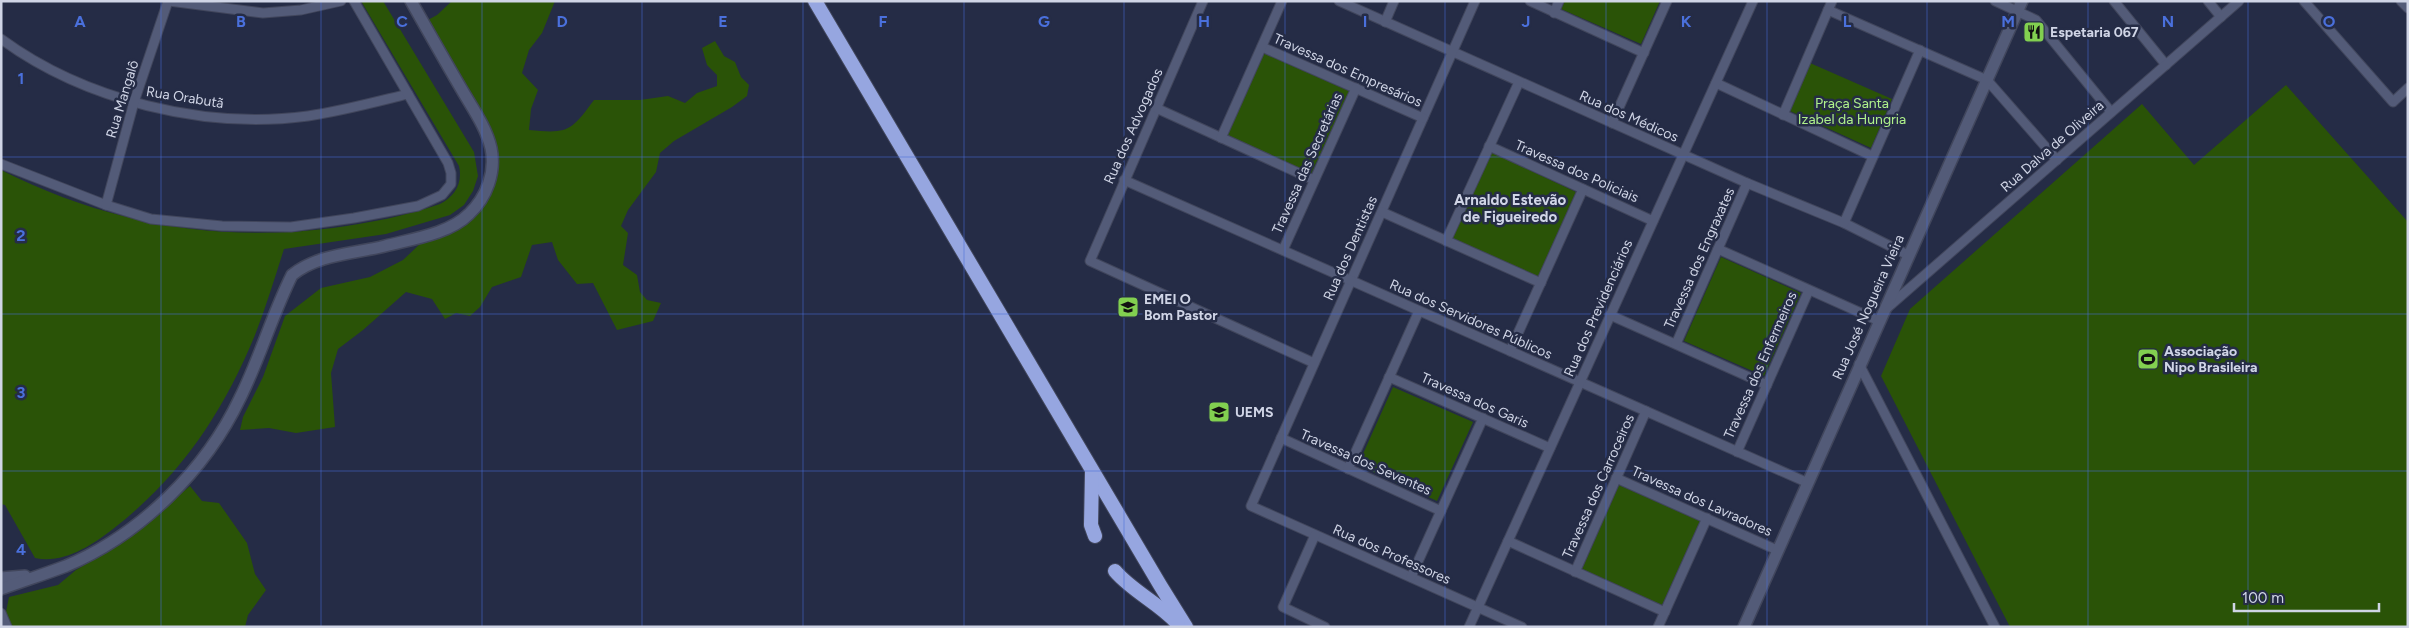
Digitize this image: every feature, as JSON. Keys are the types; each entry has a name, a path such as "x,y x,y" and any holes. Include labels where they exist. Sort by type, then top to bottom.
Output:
{"highway":[{"path":"815,1 1186,627"},
{"path":"1092,471 1091,525 1095,536"},
{"path":"1116,571 1123,580 1168,613 1180,627"}],"street":[{"path":"169,1 262,13 301,10 341,1"},
{"name":"Rua Mangalô","path":"106,205 134,102 169,1"},
{"path":"1,164 106,205 151,219 222,226 290,227 354,218 418,206 442,195 451,184 451,172 448,163 354,1"},
{"path":"1,589 39,576 86,556 132,527 189,475 204,456 240,398 292,275 305,265 324,258 376,248 452,226 469,215 485,195 492,174 492,159 484,128 411,1"},
{"name":"Rua dos Advogados","path":"1203,1 1090,261 1314,363"},
{"path":"1220,138 1282,1"},
{"name":"Rua dos Médicos","path":"1339,1 1683,155 1844,223 1908,255"},
{"path":"1385,22 1394,1"},
{"name":"Rua dos Dentistas","path":"1251,506 1475,1"},
{"path":"1530,1 1644,53"},
{"path":"1554,13 1559,1"},
{"path":"1612,123 1667,1"},
{"name":"Rua dos Previdenciários","path":"1469,627 1753,1"},
{"path":"1995,1 2020,6 2036,20 2112,112"},
{"path":"2020,6 2029,1"},
{"path":"2114,1 2166,65"},
{"path":"2208,1 2221,16"},
{"name":"Rua Dalva de Oliveira","path":"1881,316 2239,1"},
{"path":"2304,1 2393,102 2408,88"},
{"path":"2401,1 2408,8"},
{"path":"1782,115 1830,5 1920,50 1987,80 2057,160"},
{"name":"Rua José Nogueira Vieira","path":"1744,627 1806,482 2020,6"},
{"name":"Rua Orabutã","path":"1,39 19,52 80,83 134,102 206,117 307,116 408,94"},
{"name":"Travessa dos Empresários","path":"1262,47 1423,118"},
{"path":"1844,223 1920,50"},
{"path":"1446,241 1519,82"},
{"path":"1716,83 1872,156"},
{"name":"Travessa das Secretárias","path":"1282,250 1356,88"},
{"path":"1156,108 1314,180"},
{"name":"Travessa dos Policiais","path":"1489,146 1653,221"},
{"name":"Rua dos Servidores Públicos","path":"1124,180 1806,482"},
{"name":"Travessa dos Engraxates","path":"1676,344 1747,183"},
{"path":"1510,351 1583,189"},
{"path":"1382,212 1540,284"},
{"path":"1718,249 1809,290 1881,316"},
{"name":"Travessa dos Enfermeiros","path":"1737,452 1809,290"},
{"path":"1348,469 1419,310"},
{"path":"1610,315 1767,385"},
{"path":"1859,364 1995,627"},
{"name":"Travessa dos Garis","path":"1389,377 1550,448"},
{"name":"Travessa dos Carroceiros","path":"1575,572 1646,411"},
{"path":"1410,577 1483,418"},
{"name":"Travessa dos Seventes","path":"1281,438 1441,511"},
{"name":"Travessa dos Lavradores","path":"1616,478 1777,550"},
{"name":"Rua dos Professores","path":"1251,506 1522,627"},
{"path":"1658,627 1707,518"},
{"path":"1315,535 1283,607 1325,627"},
{"path":"1508,540 1664,612"},
{"path":"1,578 39,576"},
{"path":"1,613 7,627"}],"green space":[{"path":"361,1 383,1 474,152 478,176 473,191 464,205 450,215 386,234 284,249 255,335 229,391 214,417 179,465 137,509 95,542 66,556 45,559 35,558 5,505 1,504 1,170 81,204 121,216 162,225 204,230 247,233 333,228 387,219 440,204 450,197 457,188 460,178 459,166"},
{"path":"452,1 555,1 542,33 529,50 522,73 538,90 531,109 529,130 553,131 568,128 580,118 594,100 640,100 668,96 685,103 697,93 717,86 717,75 707,65 702,48 715,41 724,56 735,62 741,77 749,85 747,96 674,141 660,153 656,172 628,210 621,226 628,233 623,265 637,275 640,292 647,300 661,303 653,321 617,330 593,283 577,284 558,260 552,242 532,245 521,277 492,287 480,307 470,316 456,313 445,319 432,299 406,292 338,349 331,373 335,427 296,433 269,428 240,430 243,417 263,377 285,316 321,288 370,277 403,260 422,242 453,231 489,190 493,138 426,21 437,15"},
{"path":"1565,1 1660,1 1641,44 1561,9"},
{"path":"1264,53 1349,91 1311,174 1227,135"},
{"name":"Praça Santa Izabel da Hungria","path":"1810,63 1892,99 1871,148 1790,111"},
{"name":"Associação Nipo Brasileira","path":"2286,85 2408,222 2408,627 2010,627 1881,376 1910,309 2142,104 2194,165"},
{"path":"1491,152 1576,192 1538,277 1452,239"},
{"path":"1721,257 1801,293 1764,376 1684,341"},
{"path":"1393,387 1473,422 1437,501 1358,465"},
{"path":"1619,485 1700,521 1662,605 1582,569"},
{"path":"190,486 202,501 219,503 247,543 255,574 266,590 248,615 245,627 12,627 6,612 9,597 58,585 76,570 125,541"}],"place":[{"name":"Espetaria 067","path":"2034,32"},
{"name":"EMEI O Bom Pastor","path":"1128,307"},
{"name":"Associação Nipo Brasileira","path":"2148,359"},
{"name":"UEMS","path":"1219,412"}],"district":[{"name":"Arnaldo Estevão de Figueiredo","path":"1510,208"}]}
